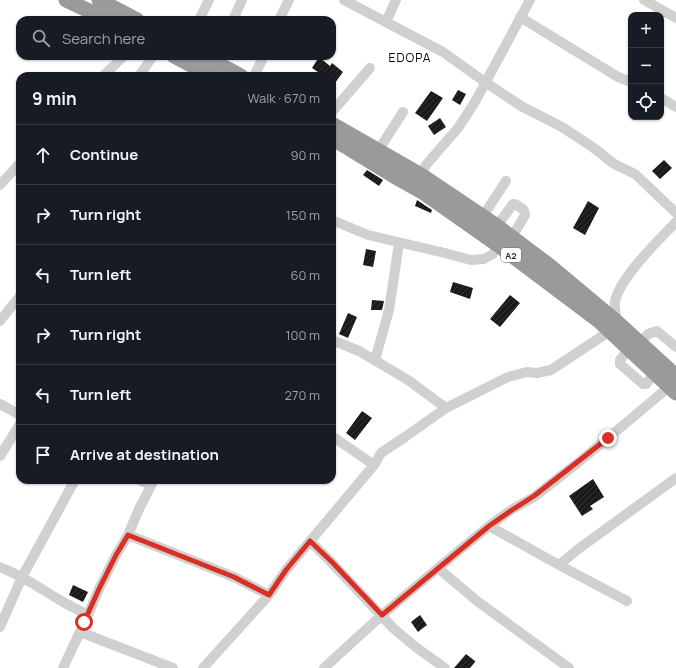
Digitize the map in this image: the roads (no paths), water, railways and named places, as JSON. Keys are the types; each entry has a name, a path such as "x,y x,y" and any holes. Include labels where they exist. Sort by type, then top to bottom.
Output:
{"highway":[{"path":"66,0 124,16"},
{"path":"96,7 104,16"},
{"path":"199,60 211,62 232,72"},
{"name":"A2","path":"336,126 421,175 483,216 501,221 515,232 635,346 672,386"},
{"name":"A2","path":"336,143 424,193 498,245 593,317 614,327"},
{"name":"A2","path":"635,346 656,374 672,386"},
{"path":"672,386 676,406"}],"street":[{"path":"201,16 208,0"},
{"path":"235,16 242,0"},
{"path":"281,16 289,0"},
{"path":"344,0 443,52 521,106 562,127 594,148 614,164 635,174 676,213"},
{"path":"386,22 396,0"},
{"path":"644,0 676,18"},
{"path":"421,175 426,165 458,128 475,102 527,1"},
{"path":"520,17 612,74 628,81"},
{"path":"107,72 120,60"},
{"path":"142,72 150,60"},
{"path":"256,72 262,60"},
{"path":"336,107 370,68"},
{"path":"664,100 676,107"},
{"path":"378,151 403,112"},
{"path":"0,185 16,167"},
{"path":"483,216 506,181"},
{"path":"501,221 513,204 523,209 525,215 515,232"},
{"path":"336,222 368,235 471,260 484,259 493,254 498,245"},
{"path":"203,668 269,595 286,570 374,465 381,453 446,408 508,376 527,372 537,373 551,370 614,327 615,302 624,282 646,253 676,222"},
{"path":"375,360 389,310 399,243"},
{"path":"1,316 16,300"},
{"path":"635,346 648,334 657,331 676,347"},
{"path":"336,342 359,351 375,360 408,380 446,408"},
{"path":"324,668 382,615 489,526 534,496 575,465 672,386"},
{"path":"0,404 16,413"},
{"path":"0,456 16,430"},
{"path":"336,439 374,465"},
{"path":"559,565 577,550 676,478"},
{"path":"0,627 22,577 73,484"},
{"path":"63,668 99,589 128,535 152,484"},
{"path":"489,526 628,601"},
{"path":"128,535 234,577 269,595"},
{"path":"310,541 332,562 393,628 445,668"},
{"path":"0,567 22,577 88,615"},
{"path":"438,568 477,602 569,668"},
{"path":"80,632 173,668"}],"district":[{"name":"EDOPA","path":"410,57"}]}
